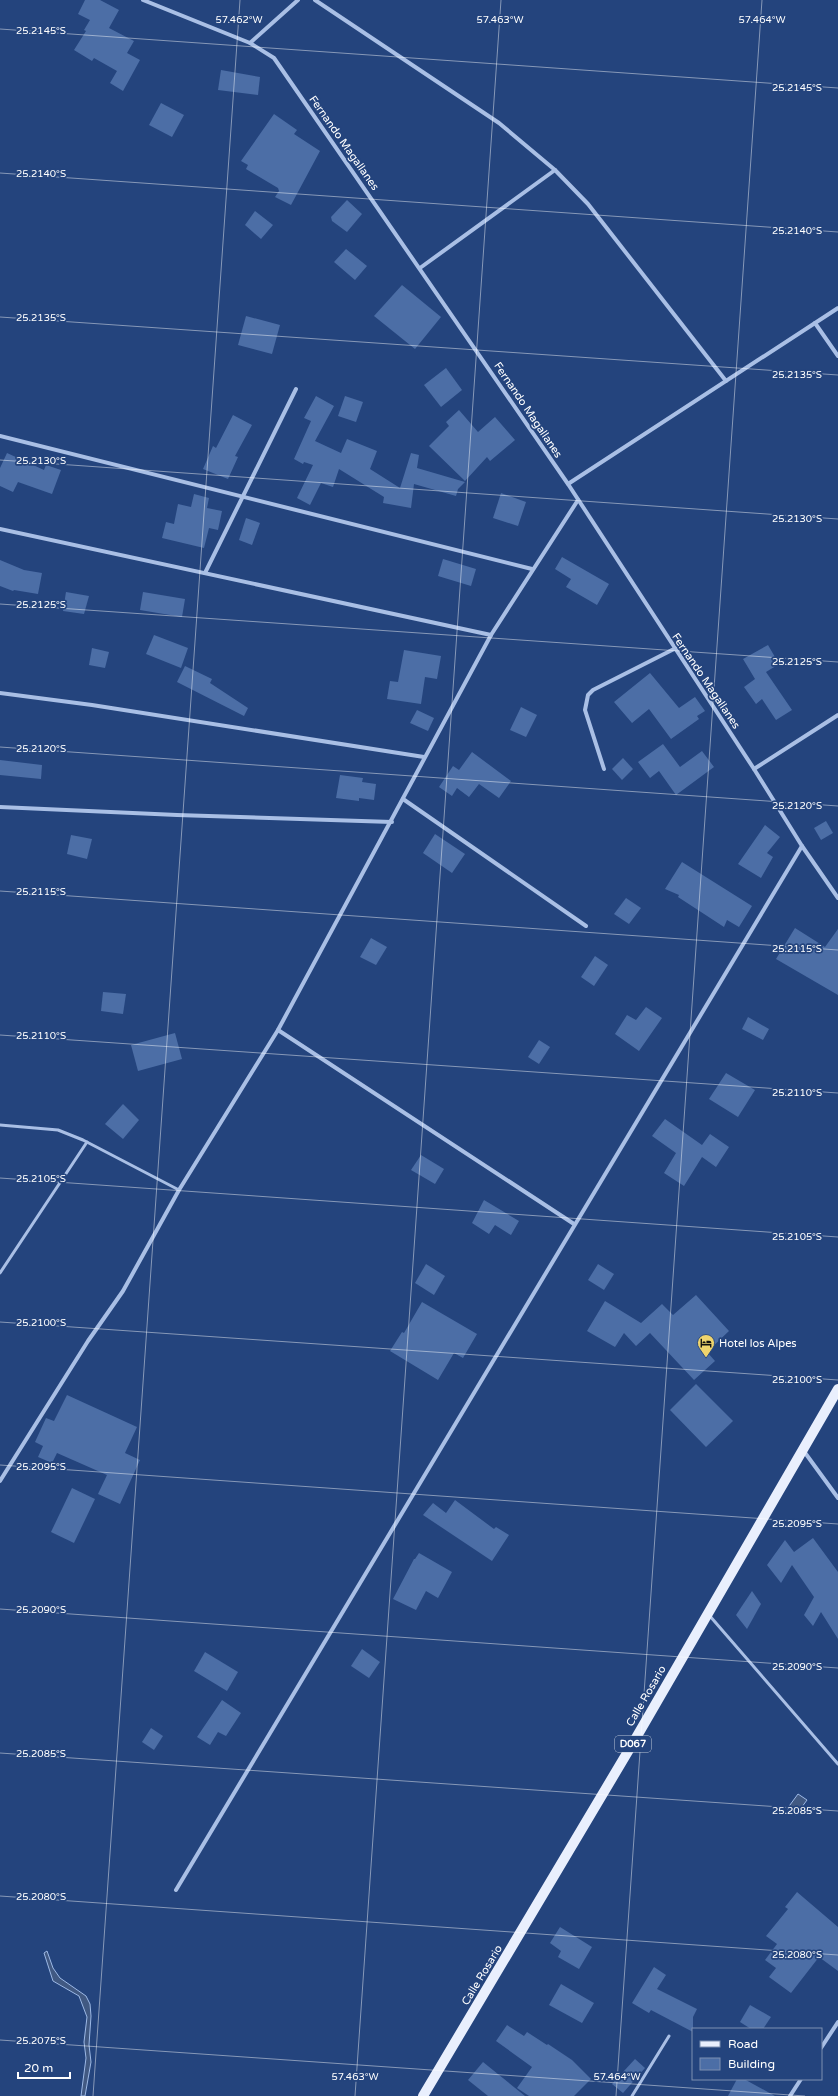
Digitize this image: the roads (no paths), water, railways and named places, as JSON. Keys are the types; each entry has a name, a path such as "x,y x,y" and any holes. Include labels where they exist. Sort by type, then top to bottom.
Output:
{"main road":[{"name":"Calle Rosario","path":"424,2096 546,1892 838,1389"}],"street":[{"name":"Fernando Magallanes","path":"143,0 250,43 274,58 568,484 674,649 754,769 802,846 838,898"},
{"path":"250,43 298,0"},
{"path":"314,0 499,123 555,170 588,204 726,381"},
{"path":"420,268 555,170"},
{"path":"568,484 838,308"},
{"path":"815,323 838,356"},
{"path":"205,573 296,389"},
{"path":"0,436 244,495 532,569"},
{"path":"0,1481 84,1348 123,1291 179,1190 278,1030 392,822 424,757 491,635 532,569 578,500"},
{"path":"0,529 491,635"},
{"path":"604,769 585,710 588,695 593,690 674,649"},
{"path":"0,693 92,705 424,757"},
{"path":"754,769 838,715"},
{"path":"403,798 586,926"},
{"path":"0,807 177,816 392,822"},
{"path":"176,1890 802,846"},
{"path":"278,1030 574,1224"},
{"path":"803,1450 838,1498"},
{"path":"822,2046 838,2022"},
{"path":"790,2096 800,2080"}],"lane":[{"path":"0,1125 58,1130 87,1142 179,1190"},
{"path":"0,1273 87,1142"},
{"path":"708,1614 838,1764"},
{"path":"632,2096 669,2036"}],"water":[{"path":"798,1794 807,1800 796,1815 787,1809"},
{"path":"47,1951 53,1968 60,1978 86,1996 90,2004 91,2016 89,2045 91,2062 85,2096 81,2096 86,2058 84,2042 87,2017 79,1996 53,1981 44,1953"}],"place":[{"name":"Hotel los Alpes","path":"706,1358"}]}
